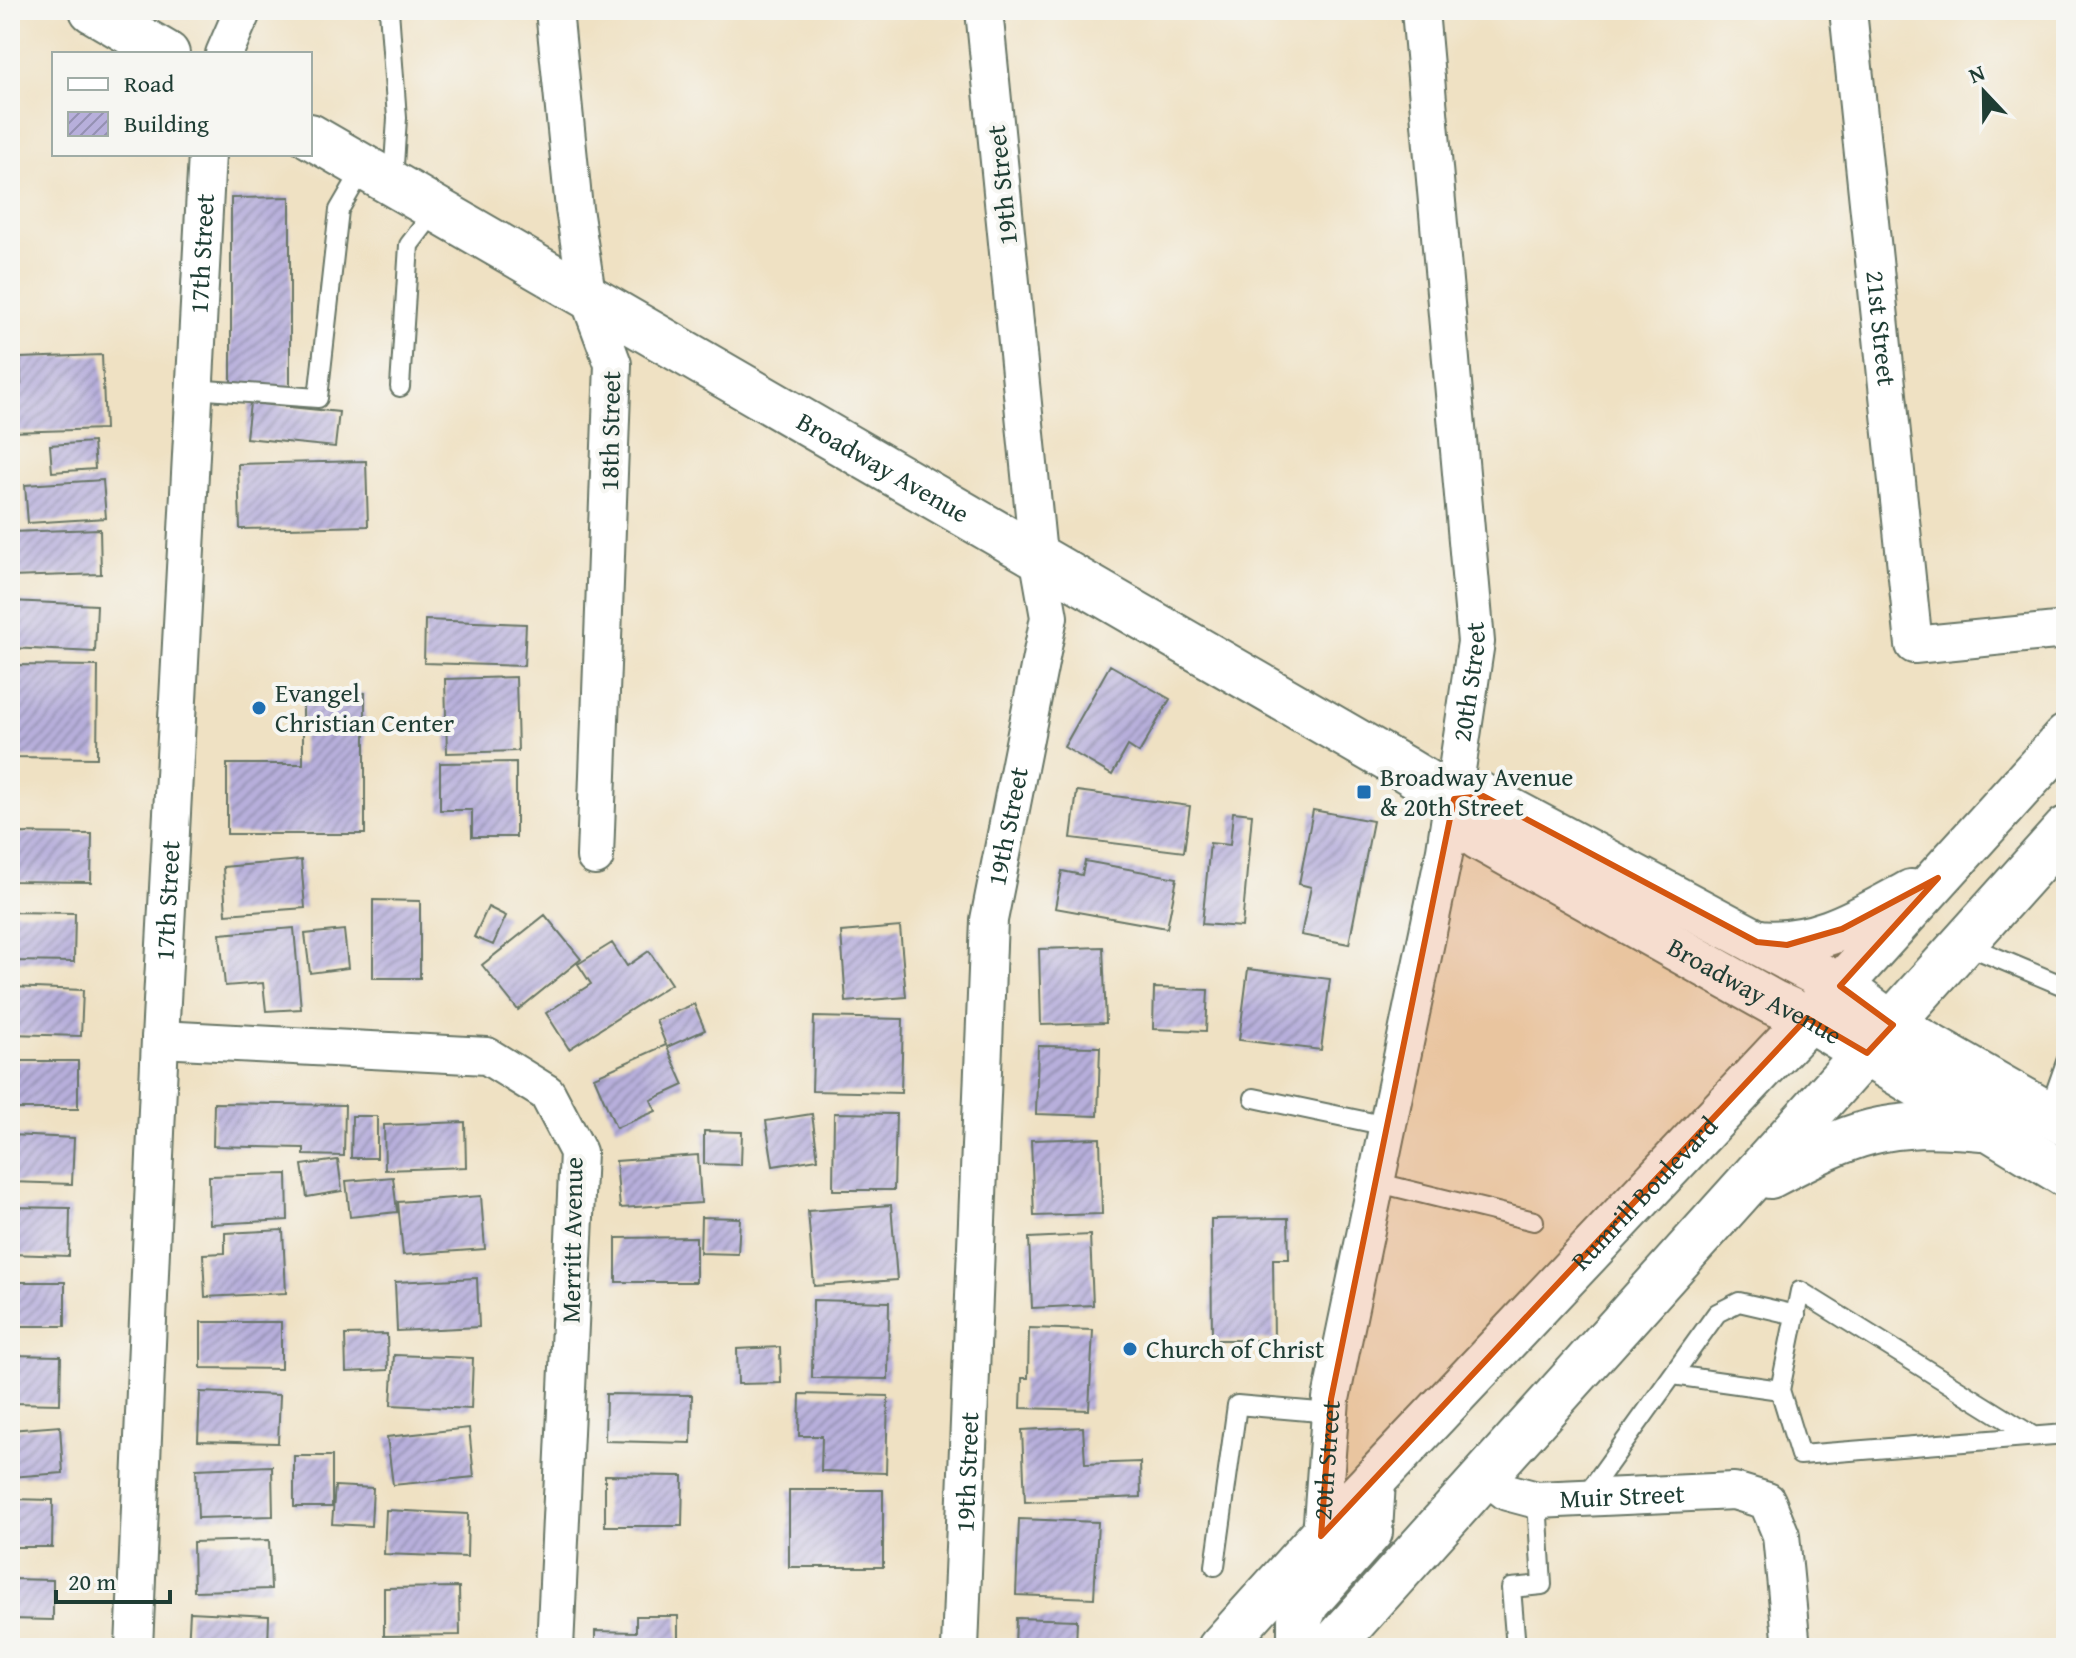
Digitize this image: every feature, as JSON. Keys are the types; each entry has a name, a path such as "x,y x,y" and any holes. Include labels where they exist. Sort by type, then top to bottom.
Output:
{"main road":[{"path":"92,10 164,52"},
{"name":"Broadway Avenue","path":"312,137 1038,555 1454,799 1478,837 1772,1002 1807,1018 1880,1039 2057,1118"},
{"name":"Rumrill Boulevard","path":"1220,1648 1321,1536 1840,986 2066,737"},
{"name":"Broadway Avenue","path":"1454,799 1483,796 1840,986 1880,1039 1993,1129 2066,1175"},
{"path":"1330,1648 2066,829"},
{"path":"1757,942 1787,945 1842,929 1938,878"},
{"path":"1741,1192 1843,1138 1884,1127 1926,1123 1993,1129"},
{"path":"1305,1648 1300,1639 1300,1619 1307,1603 1370,1532 1373,1481"}],"street":[{"path":"225,52 243,10"},
{"name":"18th Street","path":"554,10 574,209 587,294 613,364 595,857"},
{"name":"19th Street","path":"960,1648 989,920 1049,617 1038,555 984,10"},
{"name":"20th Street","path":"1321,1536 1331,1413 1454,799 1476,642 1420,10"},
{"name":"21st Street","path":"1848,10 1914,645 2066,630"},
{"name":"17th Street","path":"134,1648 160,1039 207,156"},
{"name":"Merritt Avenue","path":"160,1039 487,1056 547,1093 578,1152 555,1648"},
{"name":"Muir Street","path":"1485,1475 1507,1492 1537,1500 1734,1491 1767,1501 1781,1535 1792,1648"}],"lane":[{"path":"193,389 318,398 339,210 378,175 397,118 389,10"},
{"path":"400,387 409,245 437,208"},
{"path":"1964,944 2066,987"},
{"path":"2057,1118 2065,1065"},
{"path":"1254,1098 1387,1126"},
{"path":"1375,1182 1534,1221"},
{"path":"2033,1436 1800,1291 1780,1390 1800,1455 2066,1434"},
{"path":"1584,1497 1717,1313 1739,1302 1796,1315"},
{"path":"1673,1375 1780,1390"},
{"path":"1215,1566 1237,1405 1331,1413"},
{"path":"1516,1648 1511,1588 1542,1585 1537,1500"}],"highlighted area":[{"path":"1483,796 1757,942 1787,945 1842,929 1938,878 1840,986 1893,1025 1867,1053 1807,1018 1321,1536 1331,1399 1454,799"}],"building":[{"path":"290,197 290,390 231,390 231,198"},
{"path":"102,355 105,429 10,432 10,385 21,384 20,358"},
{"path":"250,403 339,412 335,447 246,438"},
{"path":"93,442 95,469 52,472 50,445"},
{"path":"366,461 368,526 240,529 238,464"},
{"path":"103,480 106,518 28,523 25,485"},
{"path":"100,529 101,574 10,577 10,532"},
{"path":"10,601 97,605 95,652 10,648"},
{"path":"425,620 526,624 524,666 424,663"},
{"path":"10,665 98,666 97,758 10,757"},
{"path":"1110,665 1170,699 1139,753 1128,746 1112,775 1064,747"},
{"path":"516,677 518,751 447,753 445,679"},
{"path":"303,693 365,693 365,834 227,834 227,764 303,764"},
{"path":"516,762 516,837 472,837 472,810 440,810 440,763"},
{"path":"1077,791 1190,806 1184,852 1071,838"},
{"path":"1313,810 1373,821 1349,944 1301,935 1311,887 1299,884"},
{"path":"1233,812 1252,814 1242,927 1202,924 1210,843 1230,845"},
{"path":"10,833 92,834 91,882 10,881"},
{"path":"301,860 305,908 226,914 223,867"},
{"path":"1085,861 1177,878 1167,928 1055,908 1062,871 1082,875"},
{"path":"373,900 420,901 420,978 373,978"},
{"path":"488,907 506,916 493,945 474,937"},
{"path":"10,912 75,913 74,962 10,961"},
{"path":"545,915 581,959 518,1010 482,965"},
{"path":"900,927 906,997 846,1002 841,932"},
{"path":"294,928 301,1009 266,1011 263,983 225,986 220,934"},
{"path":"344,930 348,968 310,973 305,934"},
{"path":"612,943 627,966 649,951 671,984 569,1049 546,1013 591,984 578,964"},
{"path":"1103,947 1106,1023 1041,1025 1039,949"},
{"path":"1248,969 1330,979 1321,1050 1239,1040"},
{"path":"10,987 83,990 81,1036 10,1034"},
{"path":"1154,988 1208,990 1206,1031 1153,1029"},
{"path":"694,1004 705,1030 667,1047 684,1085 651,1100 656,1111 616,1128 594,1077 666,1045 656,1020"},
{"path":"814,1017 903,1019 901,1093 812,1091"},
{"path":"1038,1046 1100,1047 1098,1116 1036,1114"},
{"path":"10,1061 78,1061 78,1109 10,1109"},
{"path":"214,1103 345,1105 344,1156 304,1155 304,1148 213,1146"},
{"path":"834,1113 896,1114 894,1190 833,1190"},
{"path":"812,1114 818,1159 773,1166 766,1121"},
{"path":"352,1116 377,1116 377,1158 351,1158"},
{"path":"465,1122 466,1167 385,1170 384,1125"},
{"path":"704,1131 742,1132 741,1165 704,1164"},
{"path":"10,1135 74,1138 72,1184 10,1182"},
{"path":"1100,1138 1102,1214 1034,1216 1031,1140"},
{"path":"698,1155 701,1203 620,1208 616,1161"},
{"path":"338,1160 342,1191 307,1197 302,1165"},
{"path":"287,1174 288,1220 210,1224 209,1176"},
{"path":"393,1177 397,1212 350,1217 346,1181"},
{"path":"481,1196 485,1249 403,1255 398,1202"},
{"path":"891,1205 897,1280 814,1286 808,1211"},
{"path":"10,1207 70,1208 69,1256 10,1254"},
{"path":"701,1217 740,1218 738,1254 700,1253"},
{"path":"1288,1218 1289,1259 1273,1259 1274,1340 1212,1340 1211,1219"},
{"path":"283,1230 286,1293 205,1297 203,1254 225,1253 225,1233"},
{"path":"1090,1235 1093,1305 1032,1308 1029,1238"},
{"path":"696,1237 696,1282 616,1282 616,1238"},
{"path":"477,1278 479,1327 397,1331 395,1282"},
{"path":"10,1282 65,1282 65,1326 10,1326"},
{"path":"813,1300 889,1302 888,1379 812,1378"},
{"path":"201,1322 281,1322 281,1369 201,1368"},
{"path":"1029,1328 1093,1330 1089,1410 1021,1408 1022,1378 1028,1378"},
{"path":"387,1334 388,1370 346,1372 345,1335"},
{"path":"780,1347 781,1383 738,1384 737,1349"},
{"path":"10,1355 61,1356 60,1404 10,1403"},
{"path":"394,1355 473,1358 471,1409 391,1405"},
{"path":"200,1392 280,1395 278,1443 198,1441"},
{"path":"606,1394 692,1395 691,1443 605,1441"},
{"path":"800,1394 888,1396 886,1473 821,1471 822,1436 799,1436"},
{"path":"60,1426 63,1473 10,1477 10,1430"},
{"path":"1083,1427 1085,1464 1140,1462 1141,1497 1025,1502 1022,1430"},
{"path":"469,1428 474,1477 393,1485 387,1437"},
{"path":"294,1456 332,1456 332,1507 294,1507"},
{"path":"272,1466 273,1516 198,1518 196,1469"},
{"path":"605,1475 683,1476 682,1526 605,1526"},
{"path":"335,1486 373,1488 371,1526 332,1524"},
{"path":"789,1490 883,1490 883,1567 789,1567"},
{"path":"10,1499 53,1500 52,1547 10,1547"},
{"path":"386,1510 468,1514 467,1557 384,1554"},
{"path":"1019,1519 1098,1522 1094,1598 1016,1595"},
{"path":"269,1540 271,1589 194,1591 193,1542"},
{"path":"10,1579 53,1580 53,1620 10,1619"},
{"path":"459,1587 460,1635 384,1636 384,1588"},
{"path":"190,1612 269,1616 268,1648 188,1648"},
{"path":"636,1616 678,1616 678,1648 595,1648 595,1631 636,1632"},
{"path":"1016,1618 1077,1620 1076,1648 1015,1648"}],"place":[{"name":"Evangel Christian Center","path":"259,708"},
{"name":"Broadway Avenue & 20th Street","path":"1364,792"},
{"name":"Church of Christ","path":"1130,1349"}]}
